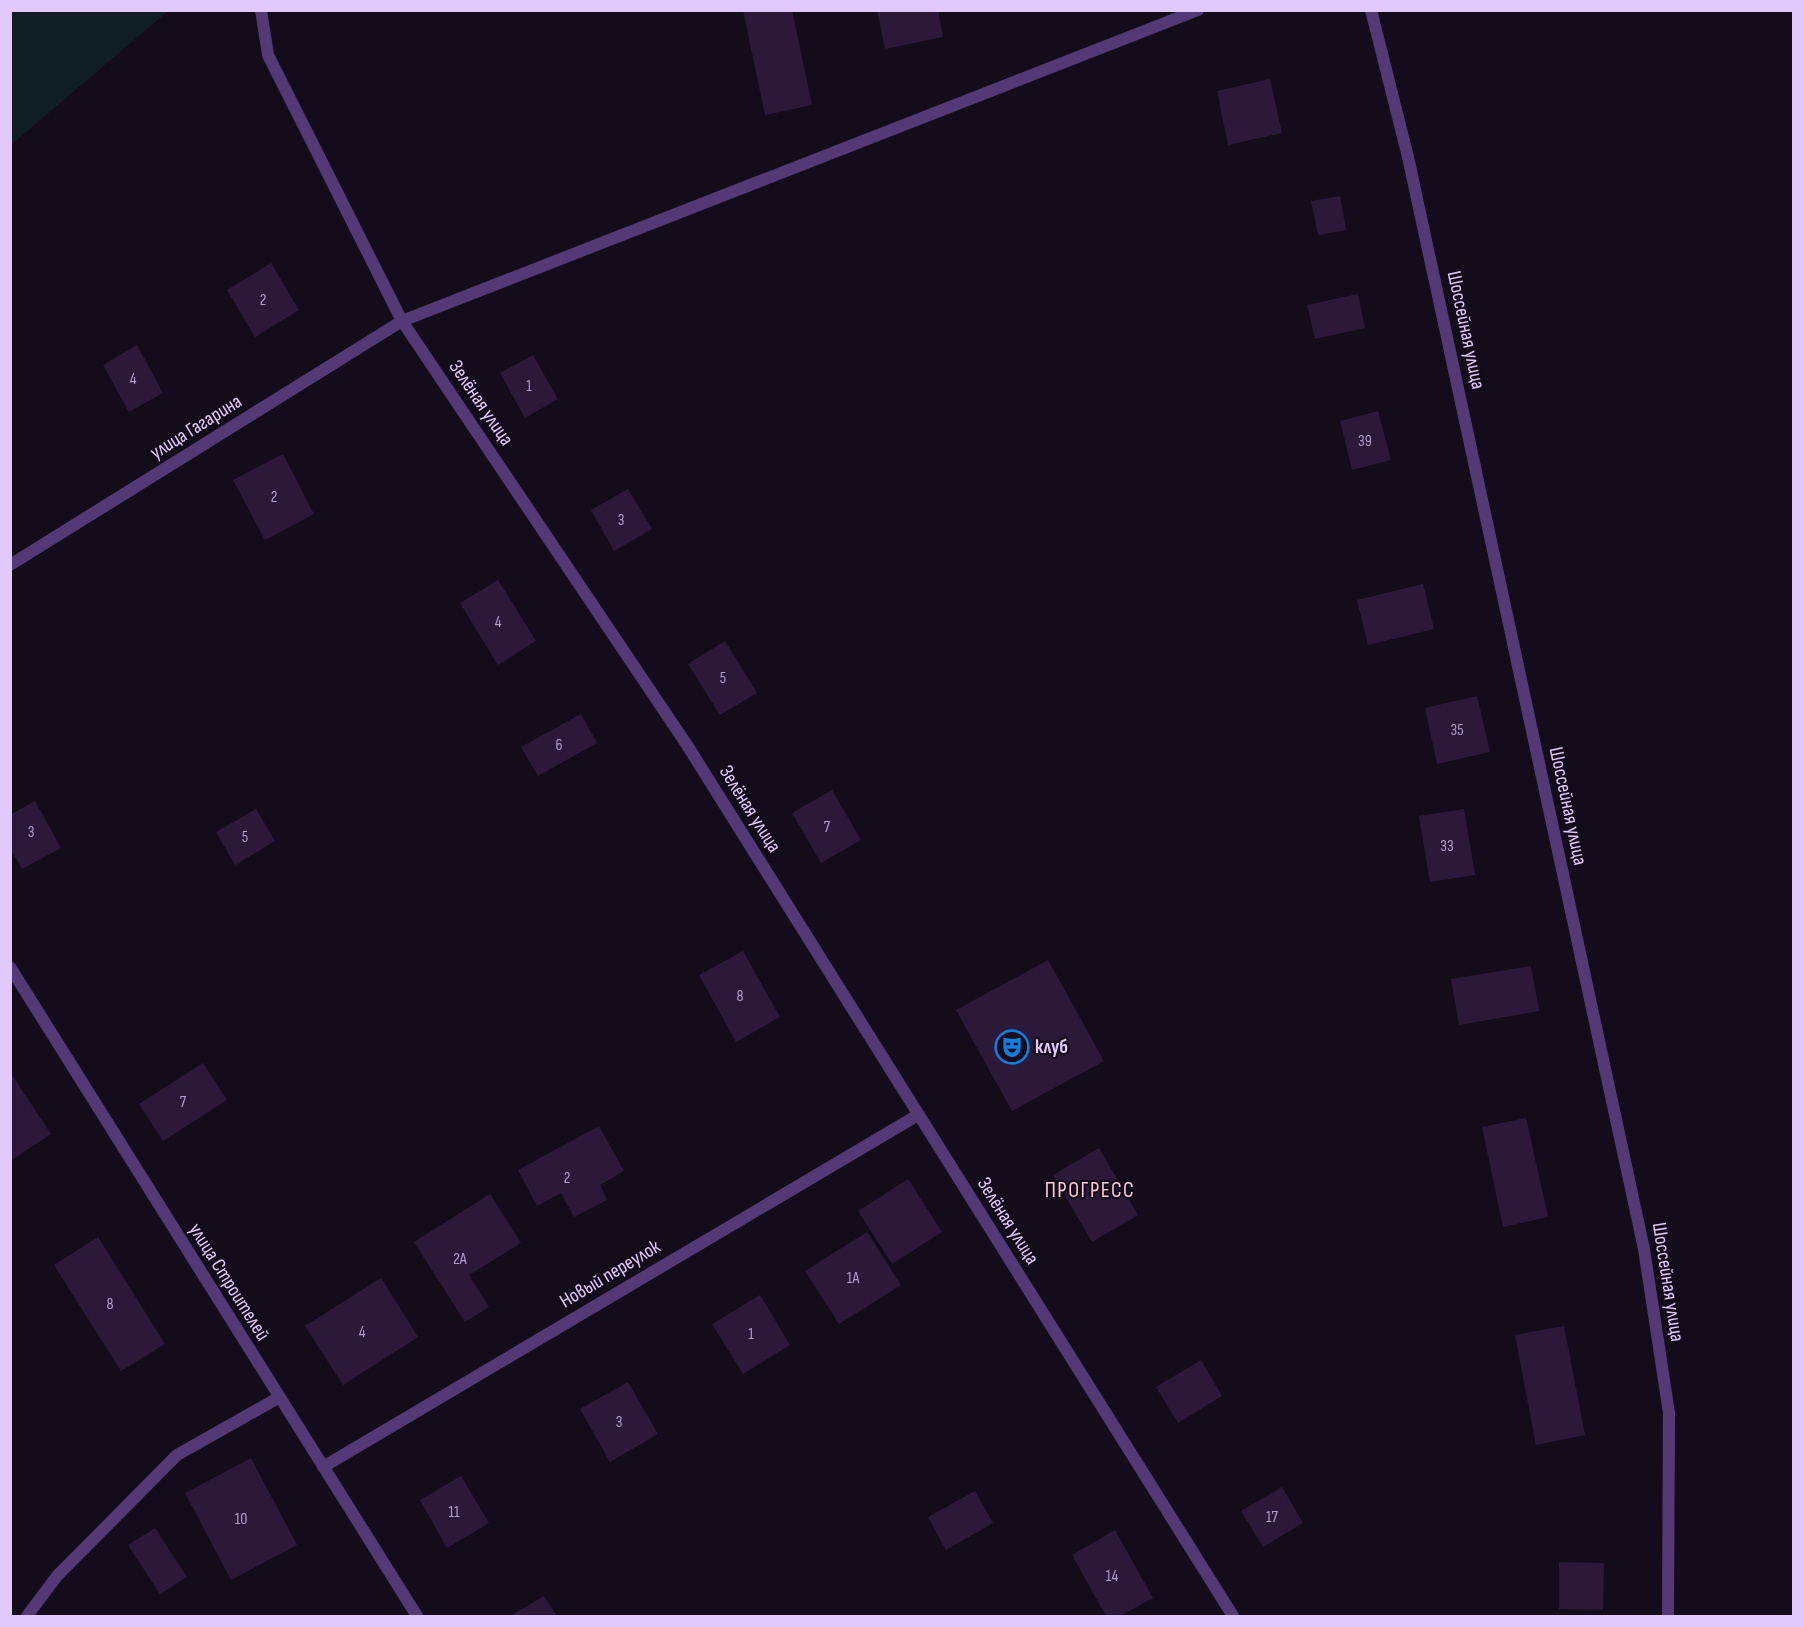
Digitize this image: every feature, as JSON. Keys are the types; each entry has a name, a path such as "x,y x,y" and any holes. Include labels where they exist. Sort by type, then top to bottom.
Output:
{"street":[{"name":"Зелёная улица","path":"261,10 268,56 402,321 687,745 1233,1617"},
{"name":"улица Гагарина","path":"10,565 402,321 1198,10"},
{"name":"Шоссейная улица","path":"1371,10 1408,157 1644,1249 1669,1413 1668,1617"},
{"name":"улица Строителей","path":"10,967 417,1617"},
{"name":"Новый переулок","path":"322,1467 918,1115"},
{"path":"27,1617 57,1576 177,1455 278,1398"}],"shaded area":[{"path":"11,10 168,10 168,11 11,145"}],"building":[{"path":"743,10 792,10 812,105 765,115"},
{"path":"877,10 938,10 943,37 885,49"},
{"path":"1270,79 1282,133 1228,145 1217,91"},
{"path":"1340,196 1346,230 1318,235 1311,201"},
{"path":"271,263 299,310 255,337 227,290"},
{"path":"1358,294 1365,328 1315,339 1307,305"},
{"path":"137,345 163,393 129,412 103,365"},
{"path":"533,355 558,399 525,418 500,373"},
{"path":"1378,411 1391,460 1352,470 1340,421"},
{"path":"283,454 314,514 265,540 233,480"},
{"path":"628,489 652,529 614,551 591,510"},
{"path":"498,580 536,641 498,665 460,603"},
{"path":"1423,584 1434,629 1368,645 1357,600"},
{"path":"725,641 757,693 720,715 688,664"},
{"path":"1477,696 1490,752 1437,764 1425,708"},
{"path":"581,714 597,743 538,776 521,747"},
{"path":"832,790 861,840 821,863 792,813"},
{"path":"35,801 61,848 22,869 10,848 10,815"},
{"path":"256,809 275,841 235,865 216,832"},
{"path":"1464,809 1475,875 1430,882 1419,816"},
{"path":"743,951 780,1017 736,1042 699,975"},
{"path":"1048,960 1104,1061 1012,1111 956,1010"},
{"path":"1531,966 1539,1011 1459,1025 1451,979"},
{"path":"203,1063 227,1100 163,1141 139,1104"},
{"path":"10,1072 51,1134 10,1161"},
{"path":"1526,1118 1548,1217 1503,1227 1482,1127"},
{"path":"599,1126 624,1171 600,1185 607,1200 574,1217 561,1193 537,1206 518,1170"},
{"path":"1099,1148 1138,1215 1092,1242 1053,1175"},
{"path":"908,1179 942,1232 892,1264 858,1211"},
{"path":"490,1194 521,1243 469,1275 489,1307 465,1322 414,1242"},
{"path":"867,1232 901,1285 839,1324 805,1271"},
{"path":"98,1237 165,1344 121,1371 54,1265"},
{"path":"381,1278 418,1337 343,1385 305,1326"},
{"path":"760,1295 790,1345 743,1374 712,1324"},
{"path":"1564,1326 1585,1435 1536,1445 1515,1335"},
{"path":"1201,1360 1222,1396 1178,1423 1156,1387"},
{"path":"628,1382 658,1434 610,1462 580,1409"},
{"path":"251,1458 297,1545 231,1580 185,1493"},
{"path":"461,1476 489,1523 447,1548 420,1500"},
{"path":"1282,1487 1303,1523 1263,1547 1241,1511"},
{"path":"975,1491 993,1523 946,1550 928,1517"},
{"path":"155,1528 187,1577 160,1594 128,1545"},
{"path":"1115,1530 1153,1598 1120,1616 1106,1616 1072,1555"},
{"path":"1559,1562 1604,1563 1603,1610 1559,1609"},
{"path":"544,1596 557,1616 510,1616"}],"place":[{"name":"клуб","path":"1012,1047"}],"district":[{"name":"ПРОГРЕСС","path":"1090,1190"}]}
